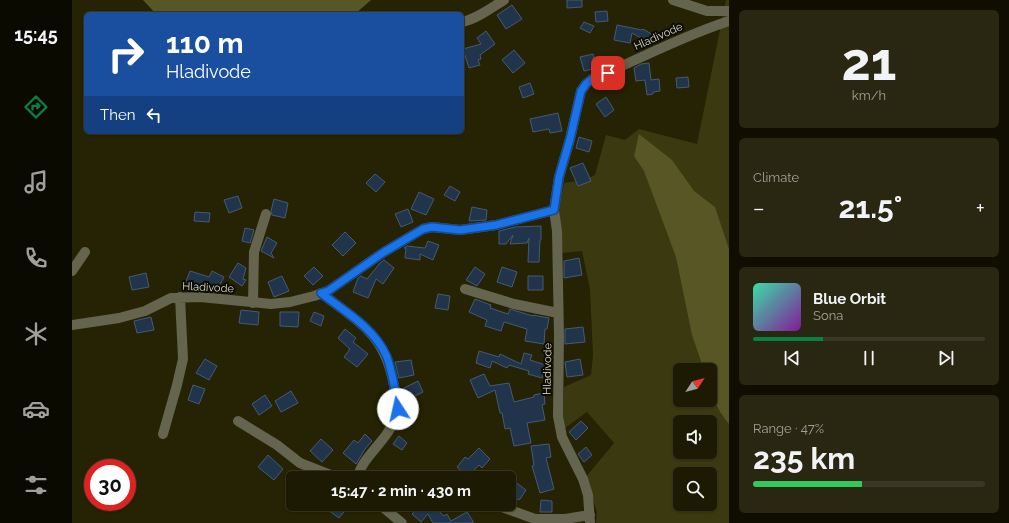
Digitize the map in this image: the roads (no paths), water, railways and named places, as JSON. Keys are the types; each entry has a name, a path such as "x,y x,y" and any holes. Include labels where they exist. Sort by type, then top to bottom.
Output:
{"street":[{"path":"464,22 485,12 504,0"},
{"path":"673,0 707,10 729,12"},
{"name":"Hladivode","path":"590,519 588,495 562,437 558,416 557,231 554,210 559,177 570,139 581,91 592,79 678,40 729,21"},
{"name":"Hladivode","path":"72,325 119,318 145,311 171,298 180,297 200,297 272,304 290,302 328,291 384,252 423,229 432,227 460,230 489,226 554,210"},
{"path":"253,303 254,252 266,214"},
{"path":"72,271 85,252"},
{"path":"465,289 514,304 558,314"},
{"path":"321,293 369,330 379,342 386,355 392,375 398,409 397,418 386,435 367,458 360,471"},
{"path":"163,434 177,385 182,359 180,297"},
{"path":"238,421 277,445 300,463 320,471"},
{"path":"387,511 402,523"},
{"path":"513,511 535,519 590,519"}]}
